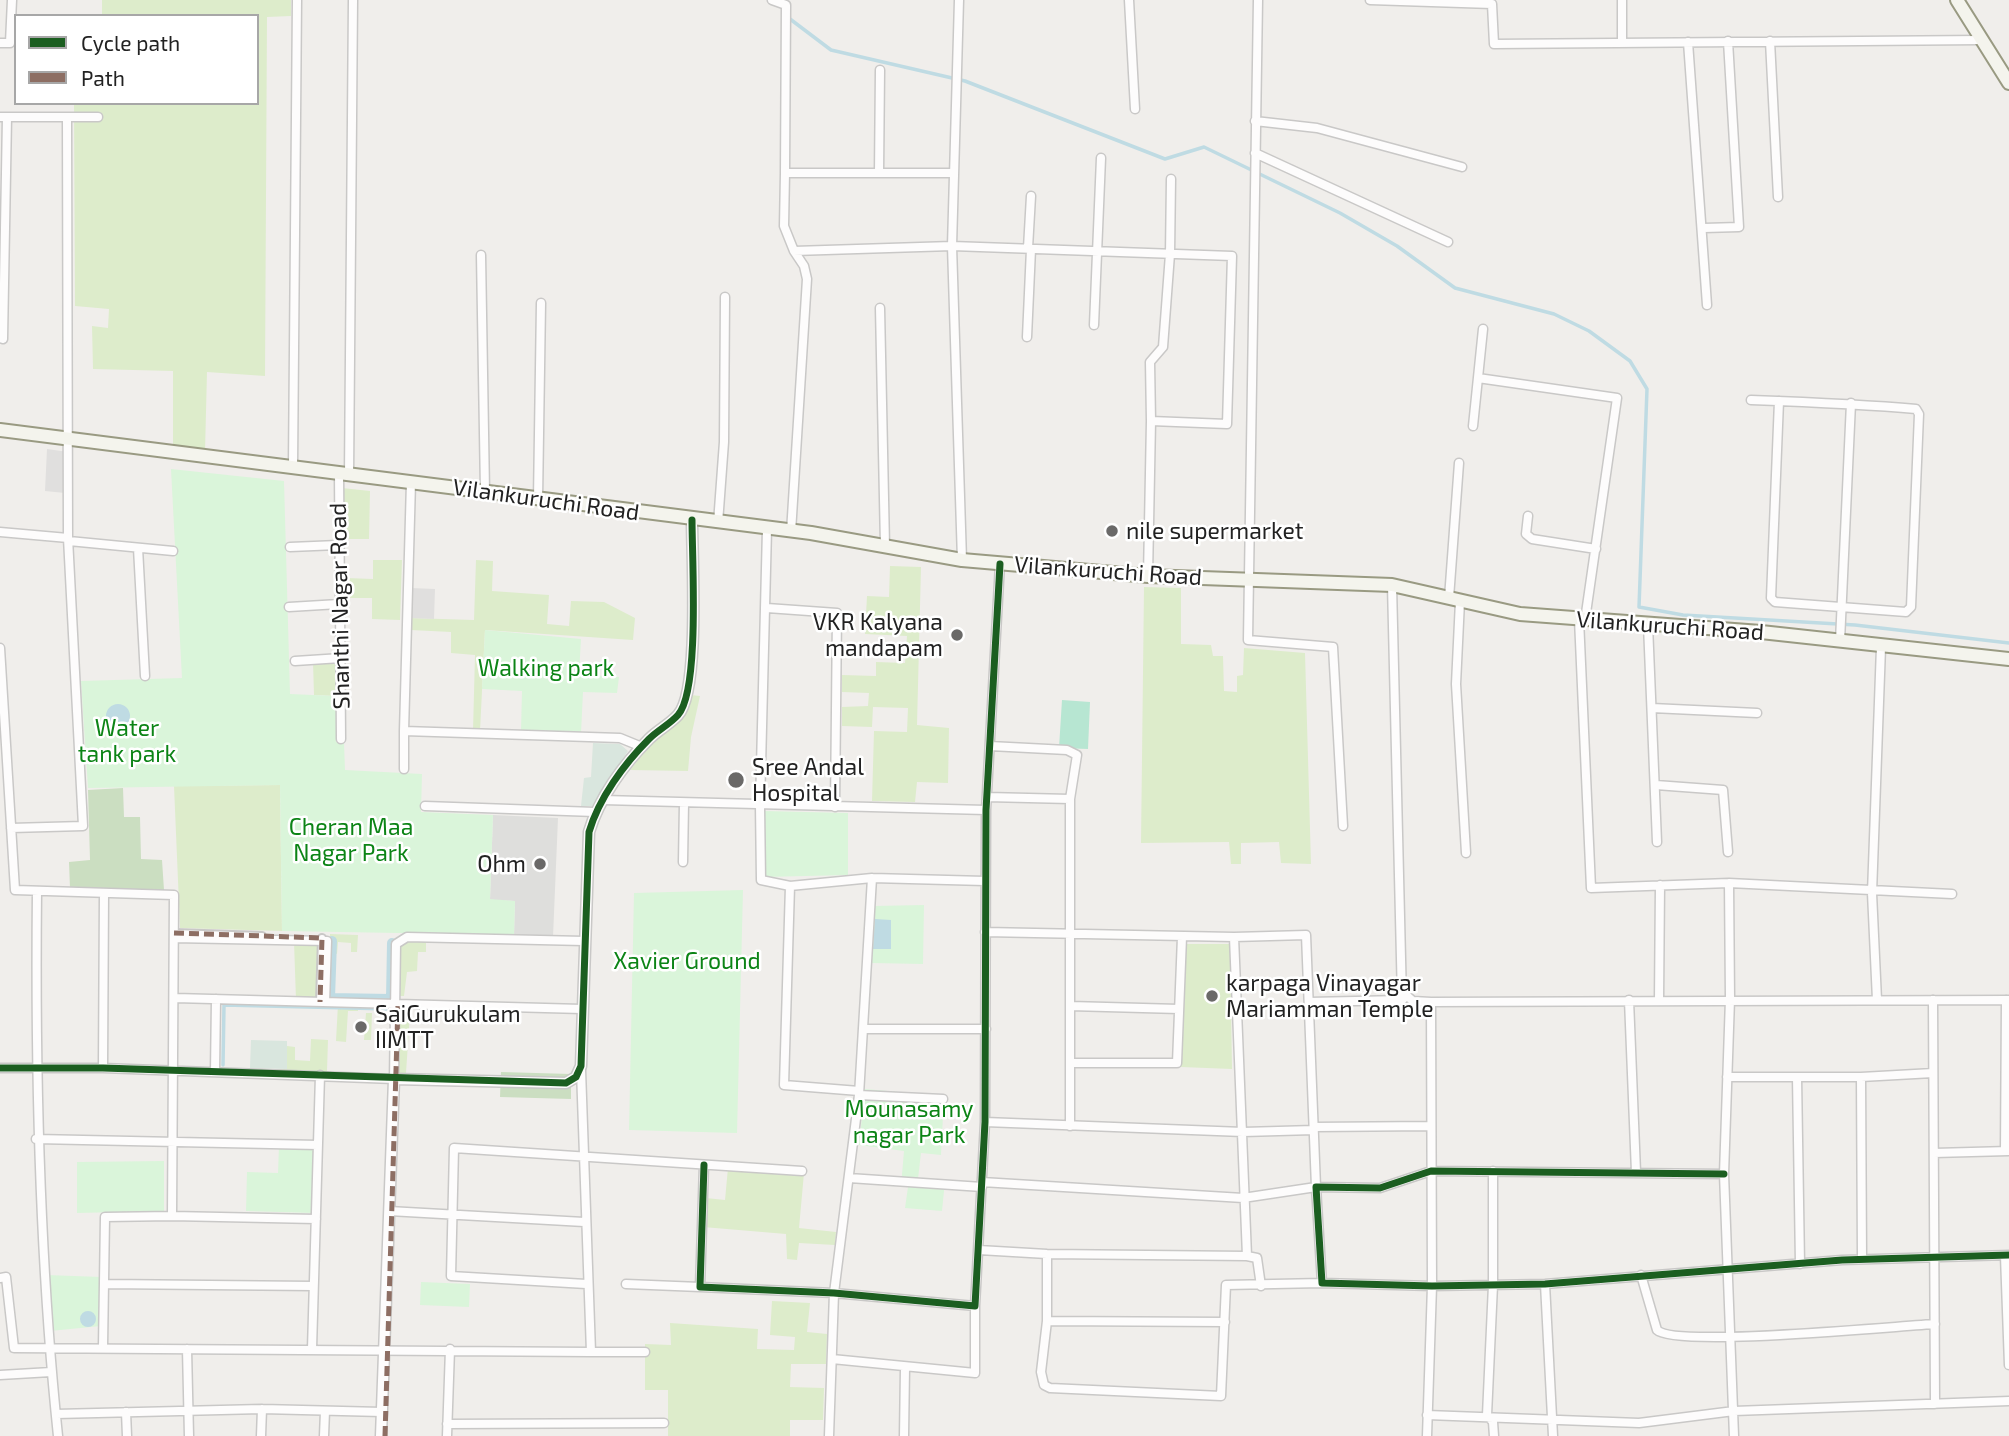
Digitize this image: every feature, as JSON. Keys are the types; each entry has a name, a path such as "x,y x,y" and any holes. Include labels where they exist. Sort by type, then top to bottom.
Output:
{"main road":[{"path":"1957,0 2009,83"},
{"name":"Vilankuruchi Road","path":"0,430 68,441 293,467 791,532 962,560 1148,576 1392,585 1520,614 1840,641 2009,659"}],"street":[{"path":"0,43 10,43 12,0"},
{"path":"293,467 297,0"},
{"name":"Shanthi Nagar Road","path":"341,739 338,545 344,474 353,0"},
{"path":"772,0 786,5 784,226 794,251 804,266 807,279 791,532"},
{"path":"959,0 952,246 962,560"},
{"path":"1129,0 1135,109"},
{"path":"1258,0 1248,640 1333,647 1343,826"},
{"path":"1370,0 1493,2 1493,44 1982,40"},
{"path":"1622,0 1622,43"},
{"path":"1704,228 1740,227 1728,41"},
{"path":"1770,41 1778,197"},
{"path":"1688,42 1704,228 1707,305"},
{"path":"1996,64 2009,59"},
{"path":"879,173 880,71"},
{"path":"0,338 3,339 3,117 98,117"},
{"path":"11,828 83,826 69,540 67,117"},
{"path":"1255,121 1317,128 1462,167"},
{"path":"1255,153 1448,242"},
{"path":"1094,325 1101,158"},
{"path":"785,173 954,173"},
{"path":"1148,576 1150,362 1163,347 1170,254 1171,179"},
{"path":"1027,337 1031,196"},
{"path":"794,251 952,246 1232,256 1227,424 1151,421"},
{"path":"481,255 485,492"},
{"path":"718,523 723,442 725,297"},
{"path":"538,499 541,303"},
{"path":"880,308 885,546"},
{"path":"1473,426 1483,329"},
{"path":"1478,378 1617,398 1596,549 1582,619 1591,888 1729,883 1952,894"},
{"path":"1751,400 1779,401 1851,404 1916,409 1919,414 1911,607 1906,612 1841,612 1775,602 1772,598 1779,401"},
{"path":"1840,641 1851,404"},
{"path":"1459,463 1454,600 1466,853"},
{"path":"404,768 411,482"},
{"path":"1528,516 1526,534 1532,539 1596,549"},
{"path":"591,1352 586,1284 580,1066 589,832 595,812 642,747 680,714 691,682 692,520"},
{"path":"768,529 760,806 761,880 790,886 872,878 985,881"},
{"path":"0,533 173,551"},
{"path":"290,547 338,545"},
{"path":"138,548 145,676"},
{"path":"832,1359 975,1373 975,1306 985,1122 986,810 1000,564"},
{"path":"1392,585 1402,1000"},
{"path":"289,607 339,604"},
{"path":"767,608 837,613 835,807"},
{"path":"1648,625 1657,842"},
{"path":"1877,1000 1872,892 1881,647"},
{"path":"0,648 15,890 174,895 172,1216"},
{"path":"295,661 341,658"},
{"path":"1652,708 1757,713"},
{"path":"404,731 620,738 642,747"},
{"path":"990,746 1067,750 1077,755 1070,799 1070,1126"},
{"path":"1656,785 1723,790 1728,852"},
{"path":"987,797 1070,799"},
{"path":"603,800 986,810"},
{"path":"683,862 684,803"},
{"path":"425,806 595,812"},
{"path":"829,1436 834,1293 859,1093 872,878"},
{"path":"1729,883 1730,999 1724,1174 1734,1436"},
{"path":"1659,1000 1660,885"},
{"path":"790,886 784,1086 943,1099"},
{"path":"37,891 36,1139 49,1348 58,1436"},
{"path":"103,1068 104,893"},
{"path":"985,932 1182,937 1306,935 1322,1283"},
{"path":"174,935 327,941 323,1002"},
{"path":"383,1436 396,1079 396,944 407,937 584,942"},
{"path":"1071,1063 1177,1063 1182,937"},
{"path":"1234,937 1247,1256"},
{"path":"1309,1002 1402,1000 1407,996 1413,1001 1431,1002 2008,1000 2007,1151 1934,1153"},
{"path":"175,998 582,1009"},
{"path":"215,1072 216,999"},
{"path":"1629,1000 1636,1172"},
{"path":"1933,1000 1935,1404"},
{"path":"1427,1436 1432,1286 1431,1002"},
{"path":"1070,1006 1179,1009"},
{"path":"864,1029 986,1029"},
{"path":"0,1068 35,1066 566,1083 576,1077 580,1066"},
{"path":"1727,1077 1861,1077 1933,1073"},
{"path":"312,1349 320,1075"},
{"path":"1797,1077 1800,1264"},
{"path":"1861,1077 1862,1259"},
{"path":"985,1122 1242,1132 1431,1126"},
{"path":"36,1139 318,1145"},
{"path":"586,1284 451,1276 454,1148 802,1171"},
{"path":"700,1287 704,1165"},
{"path":"849,1178 1243,1198 1316,1188 1380,1188 1431,1171 1724,1174"},
{"path":"1493,1171 1493,1285 1487,1415 1493,1422 1494,1436"},
{"path":"391,1211 584,1222"},
{"path":"103,1347 105,1217 316,1219"},
{"path":"978,1250 1047,1254 1247,1256 1257,1258 1261,1286"},
{"path":"1047,1254 1047,1321 1041,1372 1044,1385 1050,1388 1221,1396 1226,1284 1545,1284 1729,1268 1934,1256 2007,1255 2009,1365"},
{"path":"1641,1275 1654,1322 1662,1335 1729,1337 1935,1324"},
{"path":"0,1278 6,1277 14,1348 645,1352"},
{"path":"105,1284 313,1286"},
{"path":"626,1284 834,1293 975,1306"},
{"path":"1545,1284 1553,1436"},
{"path":"1047,1321 1225,1322"},
{"path":"187,1349 189,1436"},
{"path":"447,1436 450,1349"},
{"path":"383,1436 385,1351"},
{"path":"904,1436 905,1368"},
{"path":"0,1375 51,1372"},
{"path":"1427,1415 1487,1415 1551,1421 1639,1423 1734,1411 2009,1401"},
{"path":"56,1414 262,1409 382,1412"},
{"path":"261,1436 262,1409"},
{"path":"324,1436 325,1411"},
{"path":"126,1412 127,1436"},
{"path":"447,1424 663,1423"}],"shaded area":[{"path":"47,449 68,452 65,493 45,491"},
{"path":"411,588 435,589 434,619 410,618"},
{"path":"593,743 620,744 628,751 592,806 581,806 584,778 591,777"},
{"path":"493,815 558,818 553,937 514,935 515,901 490,900"},
{"path":"251,1040 287,1041 287,1069 250,1068"}],"green space":[{"path":"102,0 291,0 291,16 267,17 265,376 207,372 205,452 173,448 173,371 93,369 92,326 108,328 109,309 75,306 74,105 259,105 259,14 102,14"},
{"name":"Cheran Maa Nagar Park","path":"171,469 284,481 290,694 336,696 336,742 344,743 345,770 422,774 421,812 493,815 490,899 515,901 514,935 282,931 280,785 88,788 81,681 182,678"},
{"path":"342,488 370,491 369,539 341,539"},
{"path":"373,560 402,560 400,620 372,619 372,598 345,598 346,578 373,579"},
{"path":"476,560 493,561 492,591 549,595 547,624 569,626 571,601 604,602 635,618 633,640 485,630 480,731 473,731 475,655 451,653 451,632 411,630 410,618 474,620"},
{"path":"890,566 921,567 917,725 949,728 948,783 917,782 915,802 872,801 874,731 907,732 908,708 873,707 872,727 842,726 842,707 868,706 869,693 842,692 842,675 876,676 876,662 905,663 907,636 865,634 867,596 889,597"},
{"path":"1144,587 1181,588 1181,644 1211,645 1213,656 1223,656 1224,691 1237,692 1237,676 1243,675 1244,648 1305,653 1311,864 1281,863 1279,842 1241,843 1241,864 1231,864 1229,842 1141,843"},
{"name":"Walking park","path":"485,630 581,639 579,674 619,677 617,693 583,692 581,733 521,730 522,691 482,689"},
{"path":"313,662 335,662 336,696 314,695"},
{"path":"691,695 700,696 691,737 688,771 630,770 655,739 683,715"},
{"path":"1062,700 1090,702 1088,749 1059,748"},
{"path":"280,785 282,931 180,928 174,786"},
{"path":"123,788 124,817 140,817 141,859 162,860 164,890 70,888 69,862 90,860 88,790"},
{"path":"764,811 848,813 848,875 764,877"},
{"name":"Xavier Ground","path":"743,890 737,1133 629,1130 634,893"},
{"path":"924,905 923,964 871,963 873,906"},
{"path":"330,934 358,935 357,952 351,952 351,943 338,942 337,954 329,953"},
{"path":"409,939 426,940 426,952 418,952 417,971 407,972 404,996 397,996 398,945"},
{"path":"294,942 324,943 322,1001 296,1000"},
{"path":"1186,944 1230,944 1232,1069 1181,1067"},
{"path":"338,1004 358,1005 358,1011 348,1011 346,1042 336,1041"},
{"path":"397,1012 410,1013 406,1073 396,1074"},
{"path":"366,1013 372,1013 371,1040 364,1040"},
{"path":"311,1039 328,1040 327,1071 274,1073 274,1069 286,1069 287,1046 295,1047 295,1060 310,1061"},
{"path":"501,1072 571,1074 571,1099 500,1097"},
{"name":"Mounasamy nagar Park","path":"865,1089 944,1096 941,1155 921,1153 918,1179 945,1181 942,1211 905,1208 908,1187 901,1186 904,1151 859,1145"},
{"path":"279,1146 314,1148 313,1213 246,1211 247,1172 278,1173"},
{"path":"164,1161 164,1211 77,1213 77,1162"},
{"path":"728,1168 804,1173 799,1228 836,1232 835,1245 799,1243 797,1260 787,1259 786,1234 703,1227 706,1198 725,1200"},
{"path":"46,1275 102,1277 101,1326 50,1331"},
{"path":"421,1282 470,1284 469,1307 420,1305"},
{"path":"772,1301 810,1303 807,1332 827,1334 826,1364 791,1364 790,1387 824,1388 823,1420 790,1420 790,1436 668,1436 668,1390 645,1390 645,1344 671,1345 670,1323 758,1329 757,1349 794,1350 795,1337 770,1335"}],"water":[{"path":"118,704 129,711 130,716 123,727 118,728 107,721 106,716 113,705"},
{"path":"875,919 891,920 891,949 873,949"},
{"path":"88,1311 94,1313 94,1325 88,1327 82,1325 80,1319 82,1313"}],"waterway":[{"path":"790,19 831,50 965,81 1165,159 1204,147 1340,213 1397,246 1455,288 1554,314 1589,331 1630,361 1647,389 1639,607 1683,615 1855,625 2009,643"},
{"path":"332,941 330,998 391,999 392,943"},
{"path":"223,1065 224,1005 391,1009"}],"marked path":[{"path":"174,933 322,938 320,1002"},
{"path":"385,1436 398,1004"}],"cycle path":[{"path":"0,1068 103,1068 566,1083 576,1077 581,1066 589,832 606,794 630,759 678,715 685,701 692,653 692,520"},
{"path":"704,1165 700,1287 834,1293 975,1306 985,1122 986,810 1000,564"},
{"path":"1724,1174 1431,1171 1380,1188 1316,1187 1322,1283 1432,1286 1545,1284 1842,1260 2009,1255"}],"place":[{"name":"nile supermarket","path":"1112,531"},
{"name":"VKR Kalyana mandapam","path":"957,635"},
{"name":"Sree Andal Hospital","path":"736,780"},
{"name":"Ohm","path":"540,864"},
{"name":"karpaga Vinayagar Mariamman Temple","path":"1212,996"},
{"name":"SaiGurukulam IIMTT","path":"361,1027"}],"park label":[{"name":"Water tank park","path":"127,741"}]}
